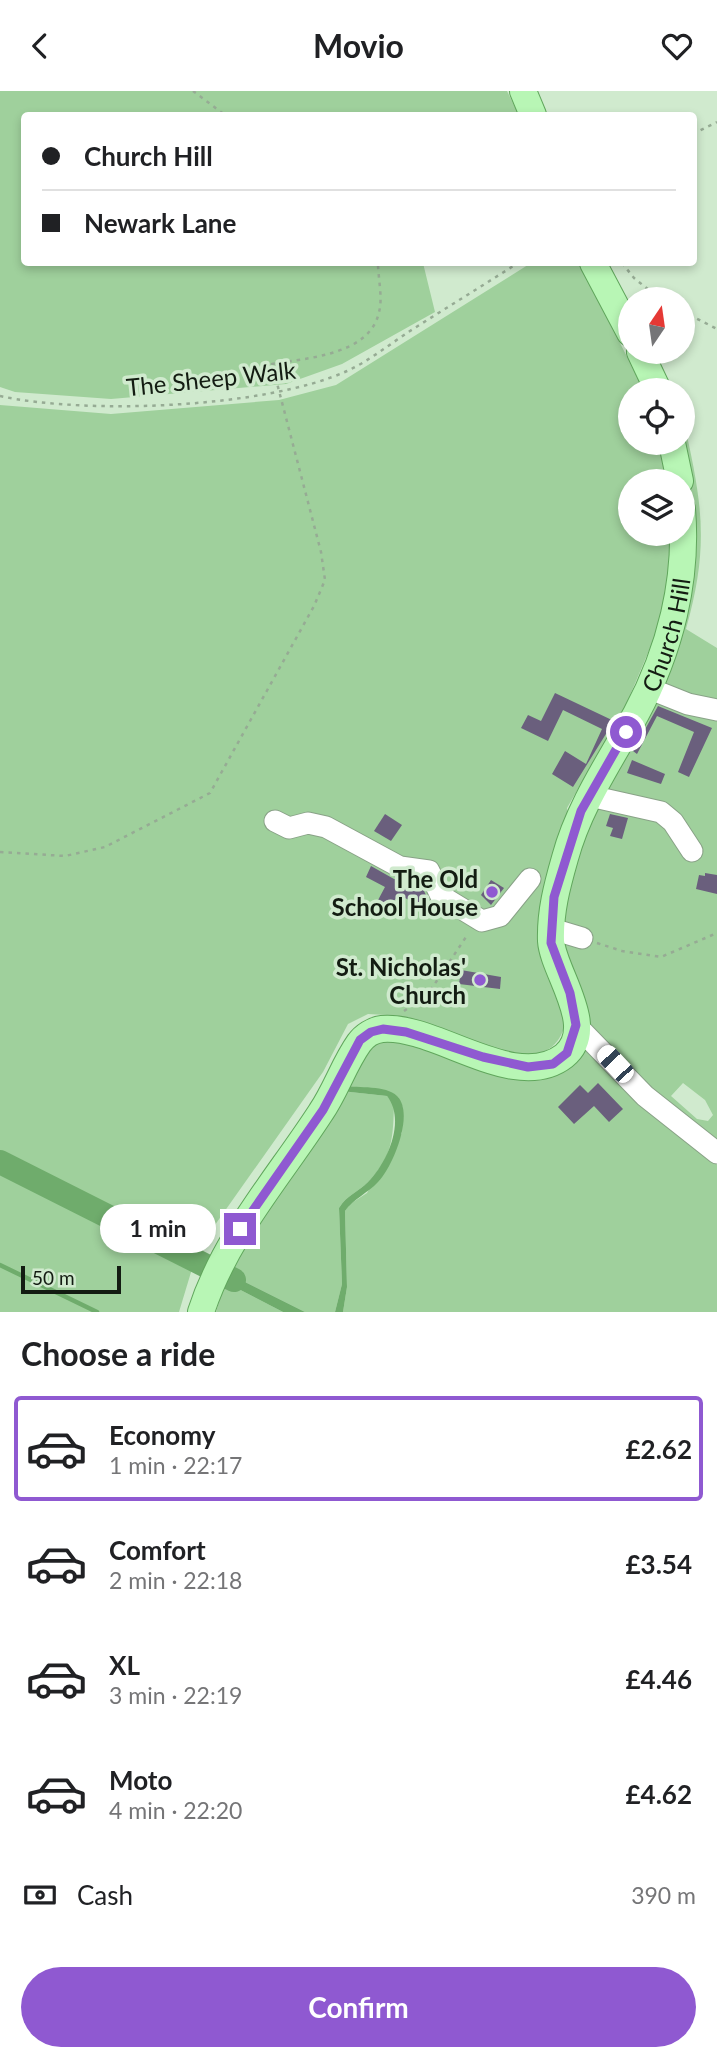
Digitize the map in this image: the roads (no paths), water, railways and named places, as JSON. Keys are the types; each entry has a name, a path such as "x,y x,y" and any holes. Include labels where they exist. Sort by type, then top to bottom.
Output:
{"main road":[{"path":"523,91 532,112"},
{"path":"595,266 618,310"},
{"name":"Church Hill","path":"576,1025 570,993 551,943 554,897 568,848 590,796 648,688 680,587 683,546"},
{"path":"201,1312 225,1254 323,1110 360,1040 371,1032 383,1029 406,1032 483,1057 540,1067 553,1064 567,1053 576,1025"}],"street":[{"path":"648,688 688,704 717,710"},
{"path":"590,796 661,812 673,822 692,851"},
{"path":"275,821 289,828 307,823 326,827 400,867 429,871 441,897 478,919 488,921 500,916 530,879"},
{"path":"552,929 582,938"},
{"path":"576,1025 645,1096 717,1153"}],"waterway":[{"path":"0,1162 234,1280"},
{"path":"0,1265 97,1312"}],"place":[{"name":"The Old School House","path":"492,892"},
{"name":"St. Nicholas' Church","path":"480,980"}]}
